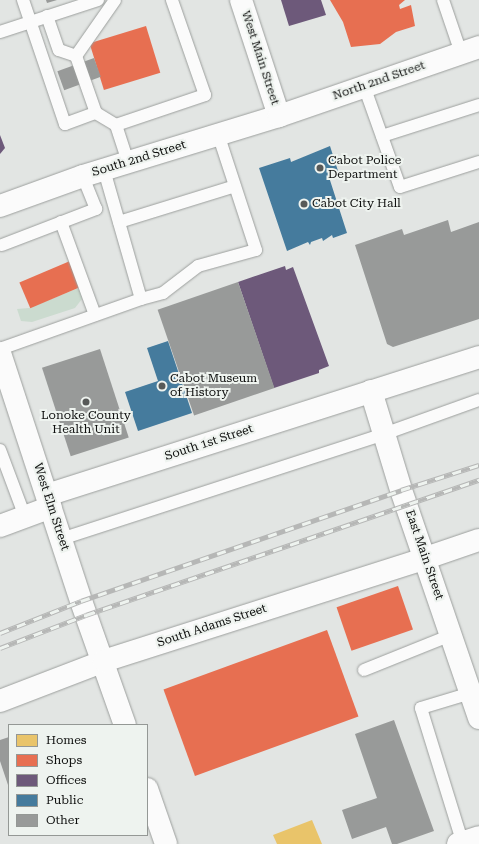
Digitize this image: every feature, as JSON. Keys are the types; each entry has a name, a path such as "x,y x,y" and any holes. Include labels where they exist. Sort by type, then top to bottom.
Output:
{"street":[{"name":"West Main Street","path":"241,0 279,116"},
{"name":"North 2nd Street","path":"279,116 470,50"},
{"name":"South 2nd Street","path":"0,206 83,176 279,116"},
{"name":"West Elm Street","path":"0,353 81,602 104,661 125,724"},
{"name":"South 1st Street","path":"0,526 25,517 49,501 371,391 479,357"},
{"name":"East Main Street","path":"371,391 479,718"},
{"name":"South Adams Street","path":"0,701 104,661 479,540"},
{"path":"148,792 166,844"}],"lane":[{"path":"23,0 65,124 96,114"},
{"path":"0,32 98,0"},
{"path":"76,56 115,0"},
{"path":"116,125 205,95 172,0"},
{"path":"443,0 470,50"},
{"path":"47,16 58,50 76,56"},
{"path":"76,56 96,114 116,125 128,162"},
{"path":"364,86 400,187 479,162"},
{"path":"382,136 479,105"},
{"path":"0,348 141,299 163,293 198,266 256,250 218,134"},
{"path":"104,170 141,299"},
{"path":"2,245 96,209 83,176"},
{"path":"119,222 235,186"},
{"path":"61,222 95,315"},
{"path":"61,539 384,434 479,400"},
{"path":"0,450 25,517"},
{"path":"364,670 451,635"},
{"path":"466,842 421,708 471,693"}],"green space":[{"path":"81,287 82,299 75,308 32,322 21,321 17,309 29,308"}],"building: Homes":[{"path":"312,820 322,844 277,844 273,835"}],"building: Shops":[{"path":"330,0 405,0 399,5 400,9 411,5 415,26 396,32 380,44 351,47 343,22"},
{"path":"146,26 160,73 104,90 90,43"},
{"path":"70,261 81,287 30,308 19,282"},
{"path":"398,586 413,629 352,651 337,607"},
{"path":"327,630 358,716 195,776 163,690"}],"building: Offices":[{"path":"281,0 321,0 326,15 289,26"},
{"path":"0,135 5,148 0,154"},
{"path":"285,266 286,270 293,267 329,366 319,370 319,373 274,388 238,282"}],"building: Public":[{"name":"Cabot City Hall","path":"330,146 338,171 328,174 347,233 333,238 332,235 323,241 322,238 311,242 310,245 308,242 287,251 259,168 290,158 291,162"},
{"name":"Cabot Museum of History","path":"168,341 192,413 138,431 125,392 158,381 147,348"}],"building: Other":[{"path":"46,0 57,0 47,3"},
{"path":"94,58 101,77 64,90 57,71"},
{"path":"448,220 451,232 479,222 479,319 393,347 387,344 355,245 402,229 404,235"},
{"path":"238,282 274,388 194,416 158,310"},
{"name":"Lonoke County Health Unit","path":"100,349 129,437 71,456 42,368"},
{"path":"394,720 434,831 397,844 392,844 386,827 352,839 342,810 377,798 355,734"},
{"path":"8,737 8,785 0,761 0,740"}],"railway":[{"path":"0,633 81,601 401,490 479,465"},
{"path":"0,648 86,615 479,480"}],"place":[{"name":"Cabot Police Department","path":"320,168"},
{"name":"Cabot City Hall","path":"304,204"},
{"name":"Cabot Museum of History","path":"162,386"},
{"name":"Lonoke County Health Unit","path":"86,402"}]}
